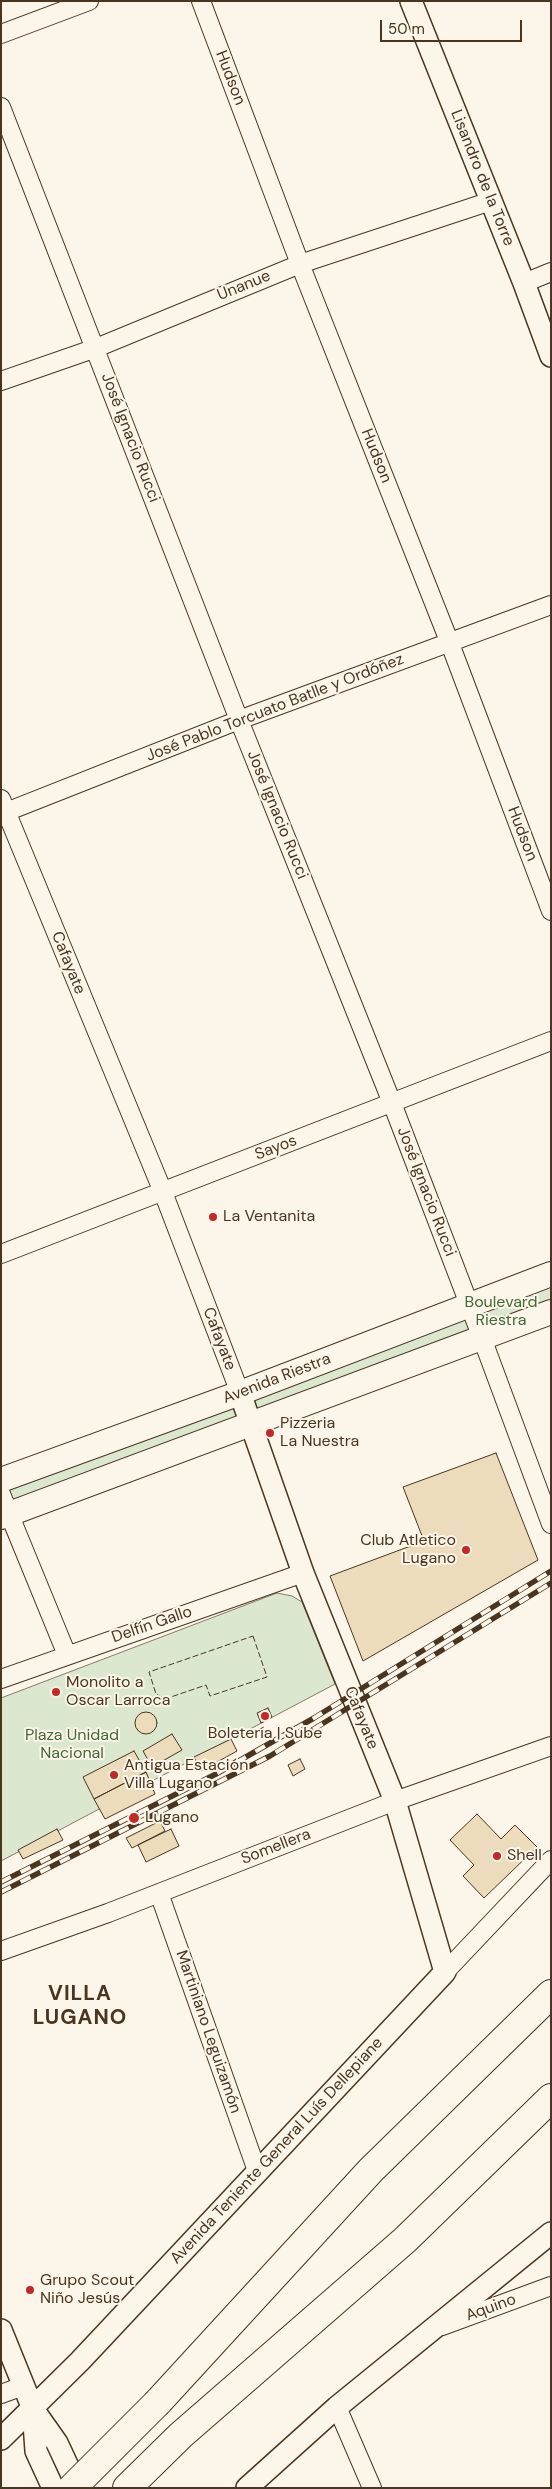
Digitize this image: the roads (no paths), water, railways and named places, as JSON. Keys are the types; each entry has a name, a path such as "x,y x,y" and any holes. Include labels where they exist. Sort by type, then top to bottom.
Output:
{"highway":[{"path":"72,2488 158,2402 371,2170 551,1994"},
{"path":"126,2488 181,2435 405,2240 551,2098"}],"main road":[{"name":"Avenida Riestra","path":"1,1480 240,1393 551,1274"},
{"name":"Avenida Riestra","path":"4,1508 251,1424 551,1312"}],"street":[{"path":"1,34 89,1"},
{"name":"Hudson","path":"201,1 300,264 449,641 551,911"},
{"name":"Lisandro de la Torre","path":"411,1 524,283 551,356"},
{"name":"José Ignacio Rucci","path":"1,107 239,720 392,1103 470,1305 551,1524"},
{"name":"Unanue","path":"1,381 96,348 300,264 491,201"},
{"path":"524,283 551,272"},
{"name":"José Pablo Torcuato Batlle y Ordóñez","path":"3,808 449,641 551,605"},
{"name":"Cafayate","path":"3,808 162,1192 240,1393 303,1573 395,1800 445,1972"},
{"name":"Sayos","path":"1,1254 551,1041"},
{"path":"4,1508 67,1655"},
{"name":"Delfín Gallo","path":"1,1679 303,1573"},
{"name":"Somellera","path":"1,1951 159,1893 395,1800 551,1746"},
{"name":"Avenida Teniente General Luís Dellepiane","path":"1,2439 80,2361 551,1860"},
{"name":"Martiniano Leguizamón","path":"159,1893 257,2171"},
{"path":"246,2488 337,2407 551,2233"},
{"name":"Aquino","path":"432,2330 551,2286"},
{"path":"1,2330 33,2409 58,2443 78,2488"},
{"path":"1,2394 23,2386"},
{"path":"337,2407 372,2488"},
{"path":"33,2409 36,2451 53,2488"}],"railway":[{"path":"1,1882 216,1774 314,1718 551,1571"},
{"path":"1,1892 270,1756 551,1583"}],"place":[{"name":"La Ventanita","path":"213,1217"},
{"name":"Pizzeria La Nuestra","path":"270,1433"},
{"name":"Club Atletico Lugano","path":"466,1550"},
{"name":"Monolito a Oscar Larroca","path":"56,1692"},
{"name":"Boletería | Sube","path":"265,1716"},
{"name":"Antigua Estación Villa Lugano","path":"114,1775"},
{"name":"Lugano","path":"134,1818"},
{"name":"Shell","path":"497,1856"},
{"name":"Grupo Scout Niño Jesús","path":"30,2290"}],"district":[{"name":"VILLA LUGANO","path":"80,2006"}],"park label":[{"name":"Boulevard Riestra","path":"501,1312"},
{"name":"Plaza Unidad Nacional","path":"72,1745"}]}
